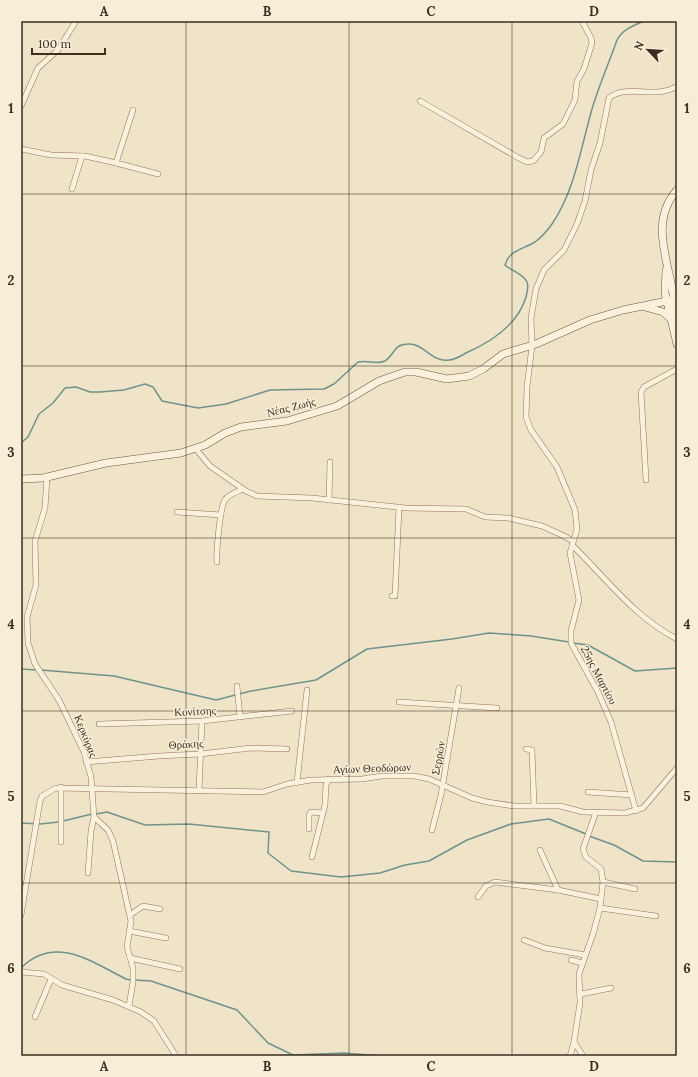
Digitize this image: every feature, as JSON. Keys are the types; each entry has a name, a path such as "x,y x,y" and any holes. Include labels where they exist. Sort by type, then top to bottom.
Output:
{"street":[{"path":"21,106 38,68 58,50 76,21"},
{"path":"420,101 517,157 527,162 533,161 541,152 544,138 563,124 575,100 577,81 584,69 592,43 582,21"},
{"name":"25ης Μαρτίου","path":"636,811 608,715 571,643 571,631 579,600 571,560 572,543 577,522 572,500 557,467 527,422 527,387 532,346 531,318 536,289 544,270 564,250 577,224 585,201 591,170 600,143 609,98 627,92 653,93 668,91 677,86"},
{"path":"116,163 133,110"},
{"path":"21,149 51,155 82,156 158,174"},
{"path":"72,189 82,156"},
{"path":"677,190 669,201 662,222 662,235 666,265 670,277 677,344"},
{"path":"666,265 664,287 672,300 670,318 675,333"},
{"path":"670,277 677,288"},
{"name":"Νέας Ζωής","path":"21,479 48,477 106,463 166,456 196,448 241,427 287,421 337,406 347,402 376,382 396,374 412,371 447,379 465,377 483,370 503,354 532,346 590,320 641,306 672,300"},
{"path":"641,306 663,312 670,318"},
{"path":"646,480 641,392 644,387 677,369"},
{"path":"196,448 210,466 251,494 264,497 329,500 400,508 466,509 485,517 508,518 542,526 562,535 572,543 632,608 657,629 677,639"},
{"path":"329,500 330,462"},
{"name":"Κερκύρας","path":"48,477 45,508 35,541 36,584 27,617 28,644 35,664 59,700 73,728 91,777 94,817 91,831 88,873"},
{"path":"217,562 217,549 224,500 243,489"},
{"path":"392,596 395,596 400,508"},
{"path":"177,512 221,515"},
{"path":"237,686 240,717"},
{"name":"Σερρών","path":"432,830 443,785 459,688"},
{"path":"297,782 307,690"},
{"path":"400,702 497,708"},
{"name":"Κονίτσης","path":"99,724 202,721 292,711"},
{"path":"200,790 202,721"},
{"name":"Θράκης","path":"86,762 200,754 251,748 287,749"},
{"path":"526,749 532,750 534,806"},
{"path":"636,811 648,803 677,768"},
{"name":"Αγίων Θεοδώρων","path":"60,787 92,789 262,792 297,782 329,779 362,779 382,776 414,776 429,778 479,800 514,806 560,806 582,812 625,813 636,811"},
{"path":"312,857 325,805 326,785 329,779"},
{"path":"534,784 542,785"},
{"path":"21,915 40,802 42,796 47,791 60,787 61,842"},
{"path":"588,792 632,795"},
{"path":"309,829 309,815 311,812 322,813"},
{"path":"582,1056 570,1054 574,1042 581,994 579,974 600,908 603,882 601,869 586,857 583,849 596,812"},
{"path":"94,817 108,830 113,841 130,915 127,947 134,974 129,1006"},
{"path":"540,850 558,890"},
{"path":"478,898 486,886 495,882 558,890 601,899"},
{"path":"603,882 635,889"},
{"path":"130,915 143,906 160,909"},
{"path":"600,908 656,916"},
{"path":"129,931 166,938"},
{"path":"524,940 545,948 585,955"},
{"path":"130,958 180,969"},
{"path":"570,960 582,963"},
{"path":"21,972 37,972 62,985 129,1006 154,1021 176,1056"},
{"path":"36,1017 51,979"},
{"path":"581,994 611,988"},
{"path":"574,1042 582,1056"}],"waterway":[{"path":"21,443 28,437 39,414 53,403 65,388 76,387 90,392 100,392 124,390 145,384 153,387 162,401 198,408 226,404 270,390 324,389 334,384 358,362 379,363 385,361 399,346 403,344 419,346 438,359 449,360 460,357 494,338 517,316 522,307 528,289 528,284 525,279 520,274 505,265 507,260 517,250 535,242 540,238 550,227 560,211 572,183 595,100 617,40 625,30 644,21"},
{"path":"41,670 114,676 216,700 251,691 316,680 367,649 489,633 531,636 569,642"},
{"path":"573,643 588,645 635,671 677,668"},
{"path":"21,669 37,670"},
{"path":"96,814 107,812 145,825 189,824 269,832 268,853 291,871 341,877 380,873 405,865 429,861 467,840 511,824 549,819 586,834"},
{"path":"63,821 92,814"},
{"path":"21,823 40,824 59,822"},
{"path":"589,836 614,845 643,861 677,862"},
{"path":"21,968 34,958 47,953 60,952 74,954 87,959 126,979 131,980"},
{"path":"135,980 151,981 237,1010 268,1043 293,1055 344,1053 382,1056"}]}
